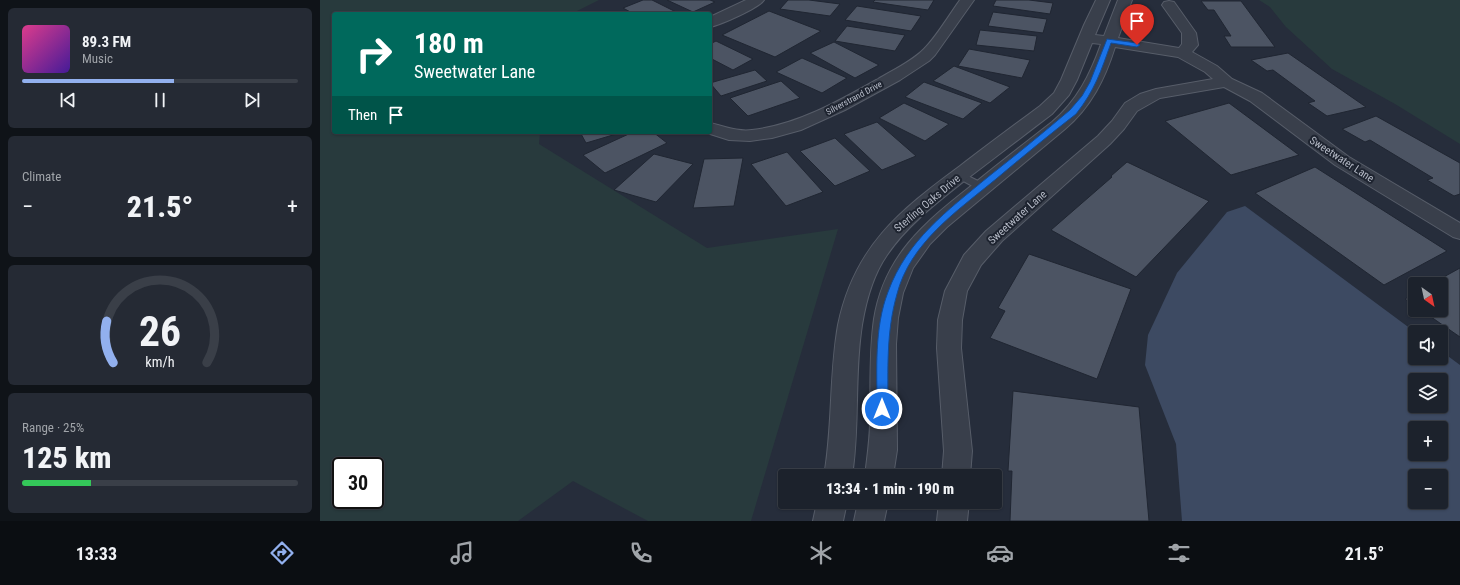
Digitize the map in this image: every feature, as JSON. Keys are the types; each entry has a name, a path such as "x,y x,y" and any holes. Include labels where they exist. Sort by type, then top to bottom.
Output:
{"street":[{"path":"712,21 756,0"},
{"name":"Silverstrand Drive","path":"712,129 725,134 752,136 768,134 808,121 836,109 923,58 930,52 966,0"},
{"name":"Sterling Oaks Drive","path":"839,469 848,347 854,311 861,284 873,259 887,239 910,216 960,175 1046,110 1061,96 1069,80 1088,31 1103,0"},
{"name":"Sterling Oaks Drive","path":"880,469 883,437 882,366 885,325 892,293 903,267 924,237 946,216 1073,112 1086,97 1094,82 1125,0"},
{"path":"1169,5 1189,33 1186,49"},
{"name":"Sweetwater Lane","path":"1088,31 1186,49 1226,82 1256,97 1342,161 1460,232"},
{"name":"Sweetwater Lane","path":"957,469 958,451 949,348 950,320 956,291 972,261 994,236 1104,140 1118,125 1131,107 1138,102 1156,94 1226,82"},
{"path":"828,521 831,509"},
{"path":"869,521 872,509"},
{"path":"952,521 953,509"}],"lane":[{"path":"960,175 982,187"}],"shaded area":[{"path":"320,0 599,0 575,12 332,12 332,134 540,134 539,144 707,248 838,229 751,521 648,521 573,481 518,521 320,521"},
{"path":"1259,0 1460,0 1460,144 1395,104 1332,69 1286,27 1270,7"}],"water":[{"path":"1245,206 1408,327 1408,365 1448,365 1448,356 1460,365 1460,521 1182,521 1176,444 1145,365 1148,335 1177,273 1227,212"}],"building":[{"path":"643,0 652,0 676,12 630,12 623,8"},
{"path":"667,0 710,0 715,2 693,12"},
{"path":"788,0 809,0 840,4 830,16 780,9"},
{"path":"875,0 934,0 928,10 873,2"},
{"path":"996,0 1029,0 1053,3 1050,14 993,6"},
{"path":"1201,1 1241,1 1275,47 1231,47 1224,36 1231,36 1214,10 1208,10"},
{"path":"857,6 921,16 911,31 845,20"},
{"path":"769,11 821,31 775,57 722,35"},
{"path":"993,12 1047,19 1043,33 988,26"},
{"path":"847,26 905,35 895,51 835,41"},
{"path":"980,30 1037,36 1034,51 976,45"},
{"path":"716,41 753,59 733,70 712,59 712,43"},
{"path":"834,42 879,65 855,78 810,53"},
{"path":"969,49 1030,60 1022,78 958,66"},
{"path":"1288,53 1366,107 1327,116 1308,103 1315,101 1273,70 1267,71 1251,60"},
{"path":"802,58 847,78 822,93 776,72"},
{"path":"954,66 1010,87 990,103 933,81"},
{"path":"755,70 767,81 721,96 712,85 712,82"},
{"path":"781,81 800,98 748,116 730,98"},
{"path":"924,82 982,103 963,119 905,97"},
{"path":"904,103 949,124 925,141 879,118"},
{"path":"1229,103 1299,155 1231,175 1165,121"},
{"path":"1376,116 1460,163 1460,194 1454,196 1427,180 1433,178 1370,140 1365,142 1342,129"},
{"path":"877,122 916,156 882,170 844,134"},
{"path":"581,134 616,134 586,143"},
{"path":"629,134 656,134 667,143 605,173 583,155"},
{"path":"835,138 870,171 835,186 800,151"},
{"path":"787,152 823,192 786,206 751,164"},
{"path":"654,154 693,164 656,202 614,190"},
{"path":"743,158 734,206 693,208 704,159"},
{"path":"1127,162 1209,201 1136,277 1051,230"},
{"path":"1315,167 1447,251 1384,285 1255,193"},
{"path":"1029,254 1131,289 1097,379 990,338 1005,311 998,308"},
{"path":"1460,268 1460,337 1448,329 1448,325 1443,325 1431,317 1448,317 1448,277 1444,277"},
{"path":"1013,391 1139,407 1149,521 1010,521 1012,471 1008,471"}],"route":[{"path":"882,409 882,366 885,325 892,293 903,267 924,237 946,216 1073,112 1086,97 1094,82 1109,41 1137,45"}]}
